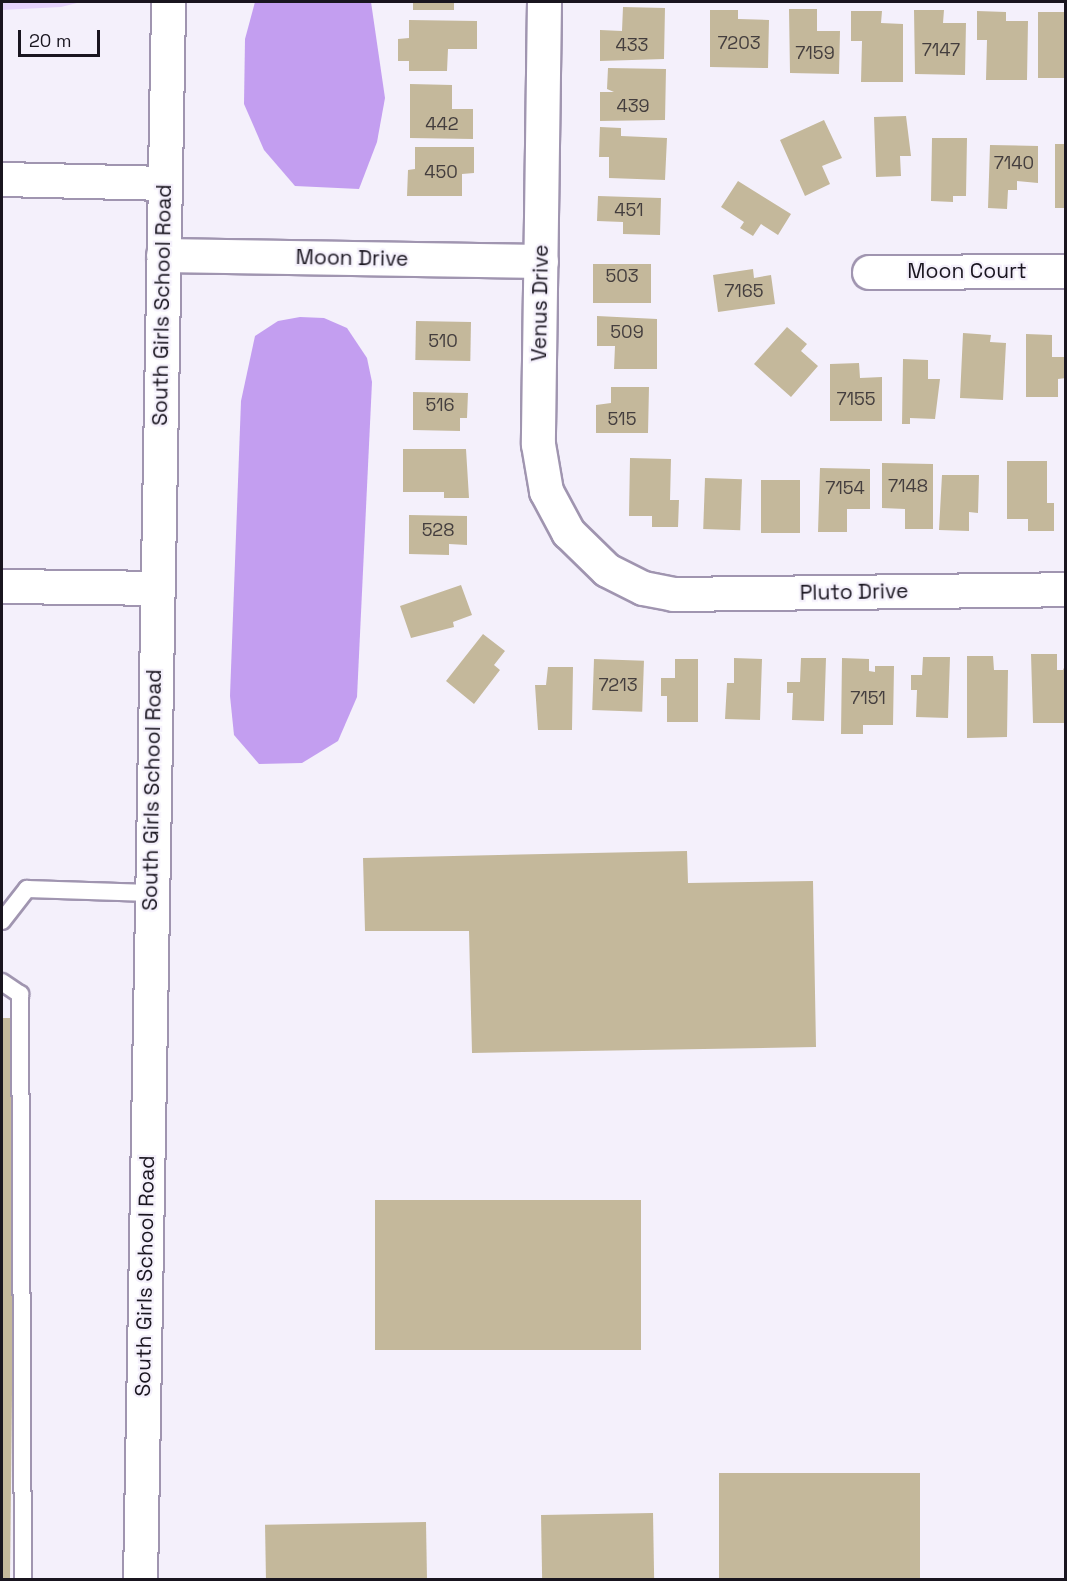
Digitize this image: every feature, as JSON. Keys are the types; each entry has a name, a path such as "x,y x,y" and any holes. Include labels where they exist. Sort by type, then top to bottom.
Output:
{"street":[{"name":"South Girls School Road","path":"141,1580 150,893 168,2"},
{"name":"Venus Drive","path":"544,2 538,444 544,483 568,532 588,555 630,581"},
{"path":"2,179 164,183"},
{"name":"Moon Drive","path":"163,255 541,261"},
{"name":"Moon Court","path":"869,272 1065,271"},
{"name":"Pluto Drive","path":"630,581 688,595 1065,589"},
{"path":"2,586 157,588"}],"lane":[{"path":"2,921 27,889 150,893"},
{"path":"2,982 20,994 23,1580"}],"shaded area":[{"path":"2,2 81,2 61,7 2,10"},
{"path":"255,2 371,2 385,98 377,142 359,189 295,186 264,150 244,104 245,39"},
{"path":"300,317 324,318 347,328 367,358 372,382 357,697 338,741 302,763 259,764 234,735 230,696 241,401 255,336 278,321"}],"building":[{"path":"413,2 454,2 454,10 413,10"},
{"path":"623,7 665,8 664,59 600,61 600,30 622,31"},
{"path":"789,9 817,9 817,31 840,31 839,74 790,73"},
{"path":"710,10 738,10 738,19 769,20 768,68 710,67"},
{"path":"914,10 944,10 943,23 966,23 965,75 915,74"},
{"path":"851,11 882,11 881,23 903,24 903,82 861,82 862,41 851,41"},
{"path":"977,11 1006,12 1006,21 1028,21 1027,80 986,80 987,40 977,40"},
{"path":"1038,12 1066,12 1066,78 1038,78"},
{"path":"409,20 477,21 477,49 448,49 447,71 409,71 409,61 398,61 398,39 409,38"},
{"path":"608,68 666,69 665,120 600,121 600,92 614,92 607,89"},
{"path":"410,84 452,85 452,109 473,109 473,139 410,138"},
{"path":"906,116 911,156 900,156 901,176 876,177 874,117"},
{"path":"824,120 842,158 822,166 830,184 805,196 780,140"},
{"path":"600,127 621,128 621,136 667,138 665,180 609,178 609,157 599,157"},
{"path":"932,138 967,138 966,196 953,196 953,202 931,201"},
{"path":"1055,144 1066,144 1066,208 1055,208"},
{"path":"990,145 1038,146 1038,183 1017,181 1017,190 1008,190 1007,209 988,208"},
{"path":"415,147 474,147 474,173 462,174 462,196 407,196 408,170 415,169"},
{"path":"738,181 791,214 778,235 761,224 753,236 740,228 744,222 721,207"},
{"path":"598,196 661,198 660,235 623,234 623,222 597,221"},
{"path":"593,264 651,264 651,303 593,303"},
{"path":"753,269 754,278 771,275 775,304 718,312 713,275"},
{"path":"597,316 657,319 657,369 614,369 615,346 597,346"},
{"path":"416,321 471,322 470,361 415,360"},
{"path":"787,327 807,344 801,351 818,366 791,397 754,364"},
{"path":"963,333 991,335 990,342 1006,343 1003,400 960,398"},
{"path":"1026,334 1052,335 1052,357 1066,357 1066,378 1058,379 1058,397 1026,397"},
{"path":"903,359 928,360 928,379 940,379 935,419 910,418 910,424 902,424"},
{"path":"859,363 860,378 882,377 882,421 830,421 830,364"},
{"path":"611,387 649,387 648,433 596,433 596,405 611,403"},
{"path":"413,392 468,393 467,418 460,418 460,431 413,430"},
{"path":"403,449 466,449 469,498 444,498 444,492 403,492"},
{"path":"630,458 671,459 670,500 679,500 678,527 652,527 652,516 629,516"},
{"path":"1007,461 1047,461 1047,503 1054,503 1054,531 1028,531 1028,519 1007,519"},
{"path":"882,463 933,464 933,529 905,529 905,509 882,508"},
{"path":"820,468 870,469 870,509 847,509 847,532 818,532"},
{"path":"942,475 979,475 978,513 969,512 969,531 939,530"},
{"path":"705,478 742,479 740,530 703,529"},
{"path":"761,480 800,480 800,533 761,533"},
{"path":"409,515 467,516 467,545 449,544 449,555 409,554"},
{"path":"461,585 472,615 453,622 454,627 411,638 400,606"},
{"path":"483,634 505,651 494,665 500,670 474,704 446,681"},
{"path":"1031,654 1057,654 1057,670 1063,670 1066,663 1066,723 1033,723"},
{"path":"967,656 993,656 994,670 1008,670 1007,737 967,738"},
{"path":"923,657 950,657 948,718 916,717 917,690 911,690 911,675 922,675"},
{"path":"734,658 762,659 760,720 725,719 727,683 734,683"},
{"path":"801,658 826,658 824,721 792,720 793,693 787,693 787,682 800,682"},
{"path":"842,658 869,659 869,671 875,672 875,666 894,666 893,725 863,725 863,734 841,734"},
{"path":"594,659 644,661 642,712 592,710"},
{"path":"675,659 698,659 698,722 667,722 667,696 661,696 661,678 675,678"},
{"path":"548,667 573,667 572,730 538,730 535,685 546,685"},
{"path":"687,851 688,883 813,881 816,1047 472,1053 469,931 365,931 363,858"},
{"path":"2,1018 16,1018 10,1580 2,1580"},
{"path":"375,1200 641,1200 641,1350 375,1350"},
{"path":"719,1473 920,1473 920,1580 719,1580"},
{"path":"653,1513 654,1580 542,1580 541,1515"},
{"path":"426,1522 427,1580 266,1580 265,1525"}]}
